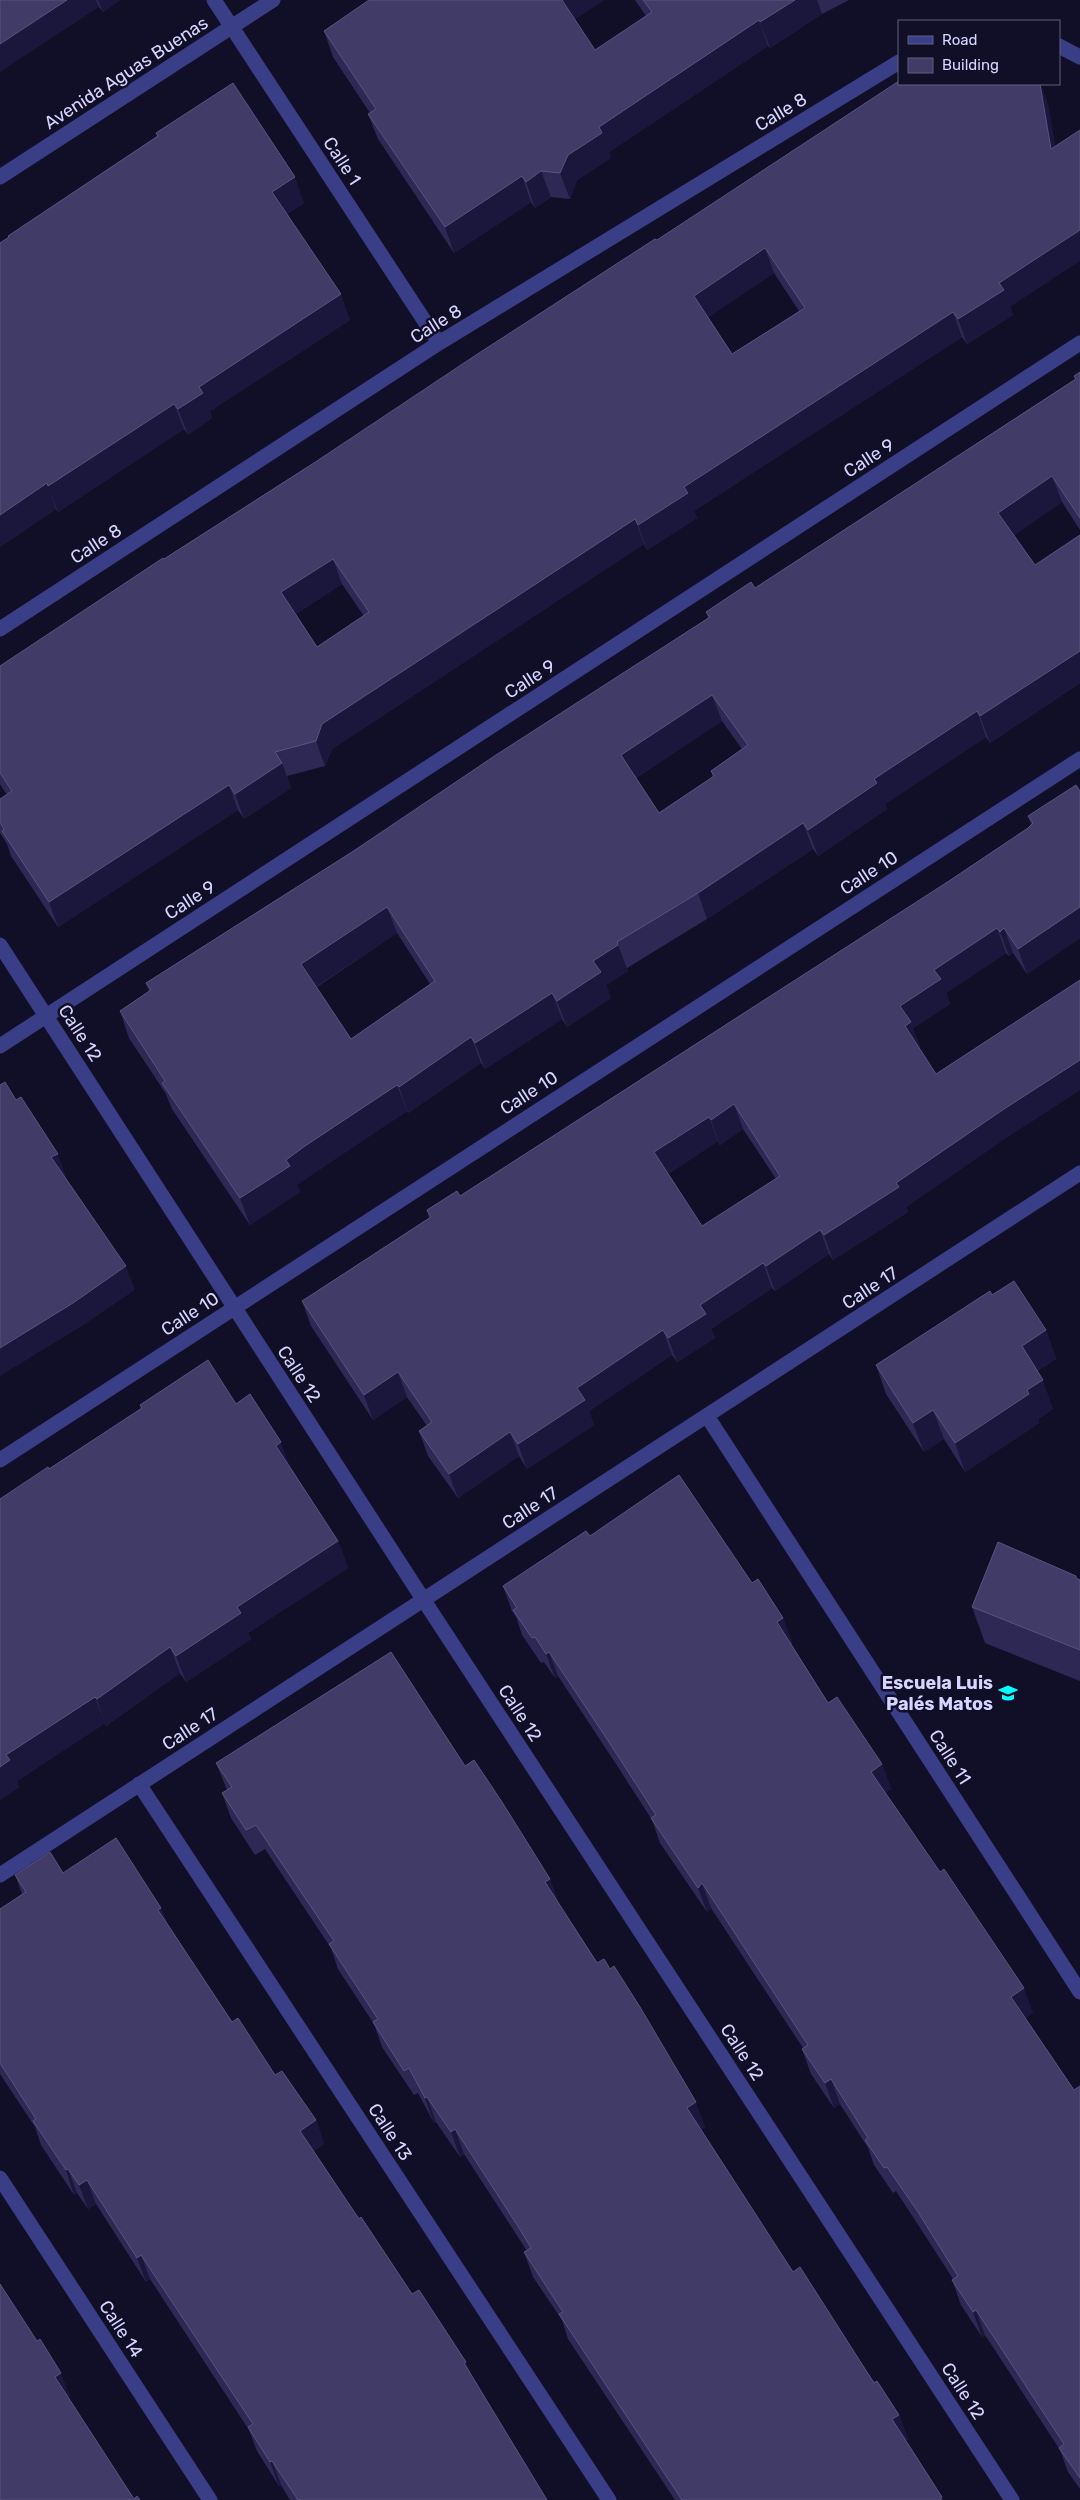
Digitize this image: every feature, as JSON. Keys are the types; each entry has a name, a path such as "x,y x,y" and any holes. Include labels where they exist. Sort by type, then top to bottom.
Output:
{"street":[{"name":"Calle 1","path":"214,0 439,343"},
{"name":"Avenida Aguas Buenas","path":"0,177 273,0"},
{"path":"1060,47 1080,57"},
{"name":"Calle 8","path":"0,629 439,343 898,63"},
{"name":"Calle 9","path":"0,1046 1080,343"},
{"name":"Calle 10","path":"0,1460 1080,759"},
{"name":"Calle 12","path":"0,945 423,1600 1012,2500"},
{"name":"Calle 17","path":"0,1875 1080,1173"},
{"name":"Calle 11","path":"707,1416 1080,1992"},
{"name":"Calle 13","path":"139,1784 609,2500"},
{"name":"Calle 14","path":"0,2178 210,2500"}],"building":[{"path":"0,0 67,0 0,44"},
{"path":"369,0 562,0 595,50 652,12 643,0 795,0 760,22 759,20 599,127 602,133 568,155 560,173 541,171 526,182 522,176 445,227 368,114 376,109 324,31"},
{"path":"898,82 898,85 1040,85 1051,149 1080,130 1080,230 999,283 1004,290 958,319 953,312 684,487 688,493 638,525 635,519 322,724 316,741 275,752 282,763 235,794 229,785 49,902 2,831 4,829 0,822 0,799 12,791 0,773 0,666 655,239 657,240","holes":["765,248 805,308 732,354 694,296","333,559 369,612 317,647 281,592"]},
{"path":"233,83 295,177 272,192 341,294 199,387 203,393 178,409 174,404 48,486 47,483 0,515 0,243 158,136 156,133"},
{"path":"1080,372 1080,518 1052,476 998,513 1035,565 1080,535 1080,651 980,716 977,711 874,779 877,783 808,830 803,823 698,893 617,942 618,945 593,961 601,972 557,1001 552,993 475,1043 471,1037 399,1087 397,1085 305,1146 286,1160 290,1166 240,1198 162,1083 165,1081 120,1011 151,990 146,983 352,852 496,755 710,617 706,612 751,582 755,588 1076,379 1074,376","holes":["712,695 748,745 711,771 714,776 659,813 621,755","387,907 435,981 351,1039 301,964"]},
{"path":"1076,785 1080,791 1080,907 1018,949 1004,928 1000,932 997,928 934,970 941,979 900,1006 911,1022 905,1026 936,1074 1080,980 1080,1060 1001,1111 896,1183 899,1187 824,1235 820,1230 766,1266 763,1263 700,1305 706,1314 668,1338 663,1330 577,1388 585,1400 518,1444 510,1432 449,1474 419,1431 432,1422 398,1372 364,1395 302,1301 431,1217 427,1210 457,1191 460,1196 949,881 1028,828 1033,823 1028,816","holes":["734,1104 780,1176 702,1226 654,1152 709,1117 711,1120"]},
{"path":"5,1082 16,1100 21,1097 58,1154 51,1157 126,1266 73,1303 0,1348 0,1085"},
{"path":"1014,1281 1046,1330 1022,1346 1043,1380 1027,1390 1029,1394 955,1443 933,1410 913,1423 876,1365 990,1291 992,1295"},
{"path":"208,1360 236,1404 250,1394 281,1442 276,1446 338,1541 237,1607 241,1613 176,1656 170,1647 97,1699 95,1697 6,1755 10,1760 0,1767 0,1499 142,1408 140,1405"},
{"path":"679,1475 752,1583 758,1579 783,1618 777,1622 828,1703 837,1697 882,1764 871,1772 940,1872 944,1869 1024,1988 1011,1997 1074,2090 1080,2086 1080,2478 1059,2448 1064,2444 976,2310 973,2312 952,2280 958,2276 918,2212 887,2167 884,2168 865,2140 868,2138 831,2079 825,2083 802,2049 808,2045 702,1883 698,1888 651,1818 656,1815 549,1652 546,1654 535,1637 532,1638 513,1610 517,1608 503,1586 586,1531 590,1536"},
{"path":"998,1542 1076,1576 1080,1580 1080,1650 972,1607"},
{"path":"391,1652 465,1766 474,1760 502,1802 550,1879 545,1882 597,1963 604,1959 610,1969 614,1966 696,2102 687,2108 793,2272 800,2267 874,2383 877,2381 899,2415 892,2419 942,2497 940,2498 941,2500 682,2500 559,2314 563,2312 524,2252 531,2248 521,2231 455,2129 451,2132 427,2097 425,2098 409,2068 404,2071 373,2022 378,2019 329,1944 334,1941 256,1825 246,1830 222,1793 232,1787 216,1763"},
{"path":"116,1838 161,1908 158,1910 232,2022 238,2018 275,2075 282,2071 316,2120 300,2131 359,2219 361,2217 412,2294 419,2290 466,2362 464,2363 547,2500 298,2500 272,2461 270,2462 248,2427 253,2424 141,2255 137,2258 87,2180 79,2185 68,2169 66,2170 33,2121 36,2119 0,2063 0,1909 26,1892 15,1875 50,1852 63,1873"},
{"path":"0,2284 37,2341 40,2339 61,2373 55,2377 134,2499 137,2496 140,2500 0,2500"}],"place":[{"name":"Escuela Luis Palés Matos","path":"1008,1693"}]}
